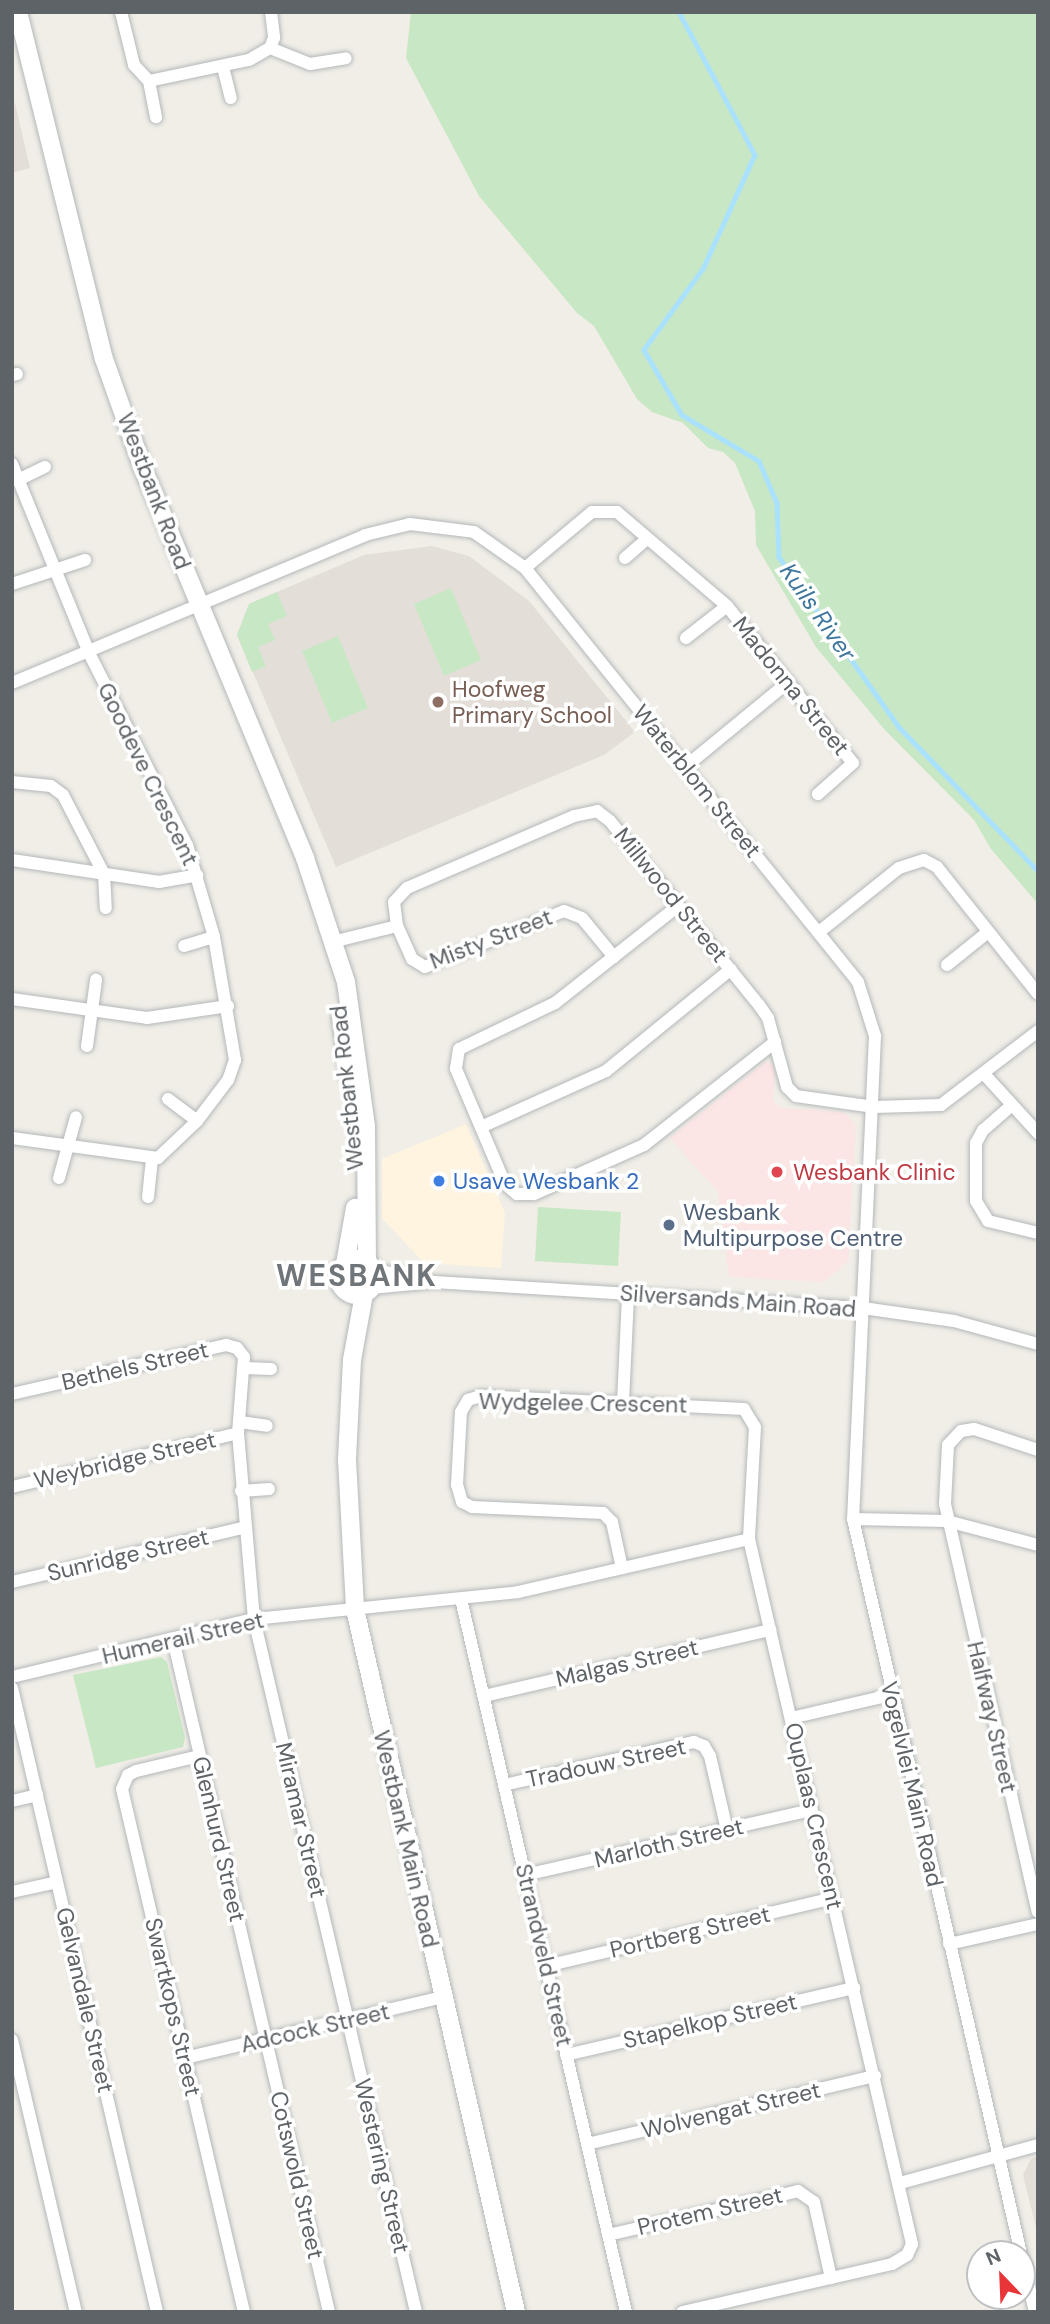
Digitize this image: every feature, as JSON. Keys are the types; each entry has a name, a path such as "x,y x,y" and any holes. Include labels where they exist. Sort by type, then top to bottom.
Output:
{"street":[{"name":"Westbank Road","path":"18,12 104,359 199,607 297,838 346,982 364,1100 364,1281 339,1280 345,1264 356,1194 355,1138 334,948"},
{"path":"121,12 134,65 149,80 156,117"},
{"path":"149,80 223,67 259,56 270,48 274,37 271,12"},
{"path":"270,48 310,64 346,58"},
{"path":"223,67 231,98"},
{"name":"Goodeve Crescent","path":"12,464 89,653 179,827 197,875 214,937 228,1006 234,1069 197,1121 166,1154 152,1160"},
{"path":"18,480 45,467"},
{"name":"Madonna Street","path":"525,568 601,509 617,512 727,606 853,764 818,794"},
{"name":"Waterblom Street","path":"12,682 89,653 365,535 410,524 474,532 525,568 858,982 872,1016 874,1107 863,1308"},
{"path":"625,558 648,538"},
{"path":"12,583 85,560"},
{"name":"Madonna Street","path":"686,638 727,606"},
{"path":"685,767 788,682"},
{"path":"12,782 40,783 58,791 104,874 106,908"},
{"name":"Millwood Street","path":"397,926 394,902 401,891 593,810 610,821 768,1018 787,1087 796,1096 874,1107"},
{"path":"12,860 159,882 197,875"},
{"path":"819,932 915,860 937,867 1038,994"},
{"path":"678,906 555,1003 459,1049 456,1069 505,1184 517,1194 528,1195 644,1145 775,1042"},
{"name":"Misty Street","path":"397,926 412,959 429,967 570,912 582,918 614,957"},
{"path":"334,948 397,926"},
{"path":"947,965 988,932"},
{"path":"184,946 214,937"},
{"path":"481,1127 606,1071 731,969"},
{"path":"87,1046 96,980"},
{"path":"12,999 147,1018 228,1006"},
{"path":"874,1107 942,1105 985,1075 1038,1031"},
{"path":"985,1075 1038,1133"},
{"path":"168,1099 197,1121"},
{"path":"1013,1105 983,1130 976,1143 976,1201 988,1221 1038,1233"},
{"path":"59,1178 76,1117"},
{"path":"12,1138 152,1160 148,1197"},
{"path":"345,1264 364,1281"},
{"name":"Silversands Main Road","path":"364,1281 434,1282 863,1308 954,1321 1038,1344"},
{"name":"Westbank Main Road","path":"364,1281 352,1360 347,1518 355,1609 516,2312"},
{"path":"623,1402 628,1294"},
{"name":"Vogelvlei Main Road","path":"863,1308 853,1519 891,1695 1018,2240"},
{"name":"Bethels Street","path":"12,1394 226,1345 241,1352 244,1368 239,1428 243,1528 254,1619"},
{"name":"Bethels Street","path":"244,1368 271,1369"},
{"name":"Wydgelee Crescent","path":"622,1568 612,1522 603,1513 472,1507 459,1497 457,1485 461,1412 472,1398 739,1407 749,1412 755,1427 749,1539"},
{"path":"239,1428 267,1426"},
{"name":"Weybridge Street","path":"12,1487 239,1428"},
{"name":"Halfway Street","path":"1038,1450 974,1429 955,1434 948,1445 947,1521 1038,1912"},
{"path":"242,1491 269,1489"},
{"path":"853,1519 947,1521 1038,1545"},
{"name":"Sunridge Street","path":"12,1581 243,1528"},
{"path":"355,1609 461,1599 622,1568 749,1539"},
{"name":"Ouplaas Crescent","path":"682,2312 733,2306 892,2264 907,2255 912,2237 749,1539"},
{"name":"Strandveld Street","path":"461,1599 626,2312"},
{"name":"Humerail Street","path":"12,1677 254,1619 355,1609"},
{"name":"Miramar Street","path":"254,1619 348,2020"},
{"name":"Malgas Street","path":"484,1696 770,1630"},
{"name":"Glenhurd Street","path":"173,1639 266,2039"},
{"name":"Gelvandale Street","path":"12,1688 157,2312"},
{"path":"791,1718 891,1695"},
{"name":"Tradouw Street","path":"504,1785 694,1742 704,1746 710,1756 727,1829"},
{"name":"Swartkops Street","path":"199,1756 136,1770 128,1775 122,1789 244,2312"},
{"path":"12,1801 37,1796"},
{"name":"Marloth Street","path":"525,1875 812,1810"},
{"path":"12,1892 58,1882"},
{"name":"Portberg Street","path":"546,1966 833,1898"},
{"path":"949,1944 1038,1924"},
{"name":"Stapelkop Street","path":"566,2055 854,1988"},
{"name":"Adcock Street","path":"185,2058 444,1997"},
{"name":"Westering Street","path":"348,2020 415,2312"},
{"name":"Cotswold Street","path":"266,2039 329,2312"},
{"path":"12,2040 76,2312"},
{"name":"Wolvengat Street","path":"587,2144 875,2076"},
{"path":"900,2183 999,2158 1038,2145"},
{"name":"Protem Street","path":"608,2235 798,2191 814,2202 831,2278"}],"shaded area":[{"path":"15,103 30,168 12,173 12,104"},
{"name":"Hoofweg Primary School","path":"431,546 469,556 529,601 635,732 604,755 336,867 237,635 249,604 364,555"},
{"name":"Wesbank Clinic","path":"765,1062 773,1064 773,1101 780,1108 844,1112 856,1125 848,1261 824,1282 729,1277 718,1192 670,1138"},
{"path":"466,1124 505,1213 501,1268 424,1263 382,1218 382,1159"},
{"path":"1038,2156 1038,2236 1023,2175 1031,2159"}],"green space":[{"path":"411,12 1038,12 1038,904 991,849 974,820 884,729 816,647 756,545 755,511 735,463 723,452 708,448 683,423 652,412 637,399 594,326 577,313 479,196 406,58"},
{"path":"451,588 481,660 444,676 414,604"},
{"path":"277,592 287,616 268,624 275,640 258,647 266,666 252,672 237,635 249,604"},
{"path":"338,636 368,708 332,723 302,651"},
{"path":"538,1207 621,1212 618,1266 535,1261"},
{"path":"161,1657 167,1662 185,1738 183,1747 96,1768 73,1675"}],"waterway":[{"name":"Kuils River","path":"679,12 755,155 703,269 644,350 682,415 759,461 777,503 779,557 899,727 1038,871"}],"place":[{"name":"Hoofweg Primary School","path":"438,702"},
{"name":"Wesbank Clinic","path":"777,1172"},
{"name":"Usave Wesbank 2","path":"439,1181"},
{"name":"Wesbank Multipurpose Centre","path":"669,1225"}],"district":[{"name":"WESBANK","path":"357,1276"}]}
